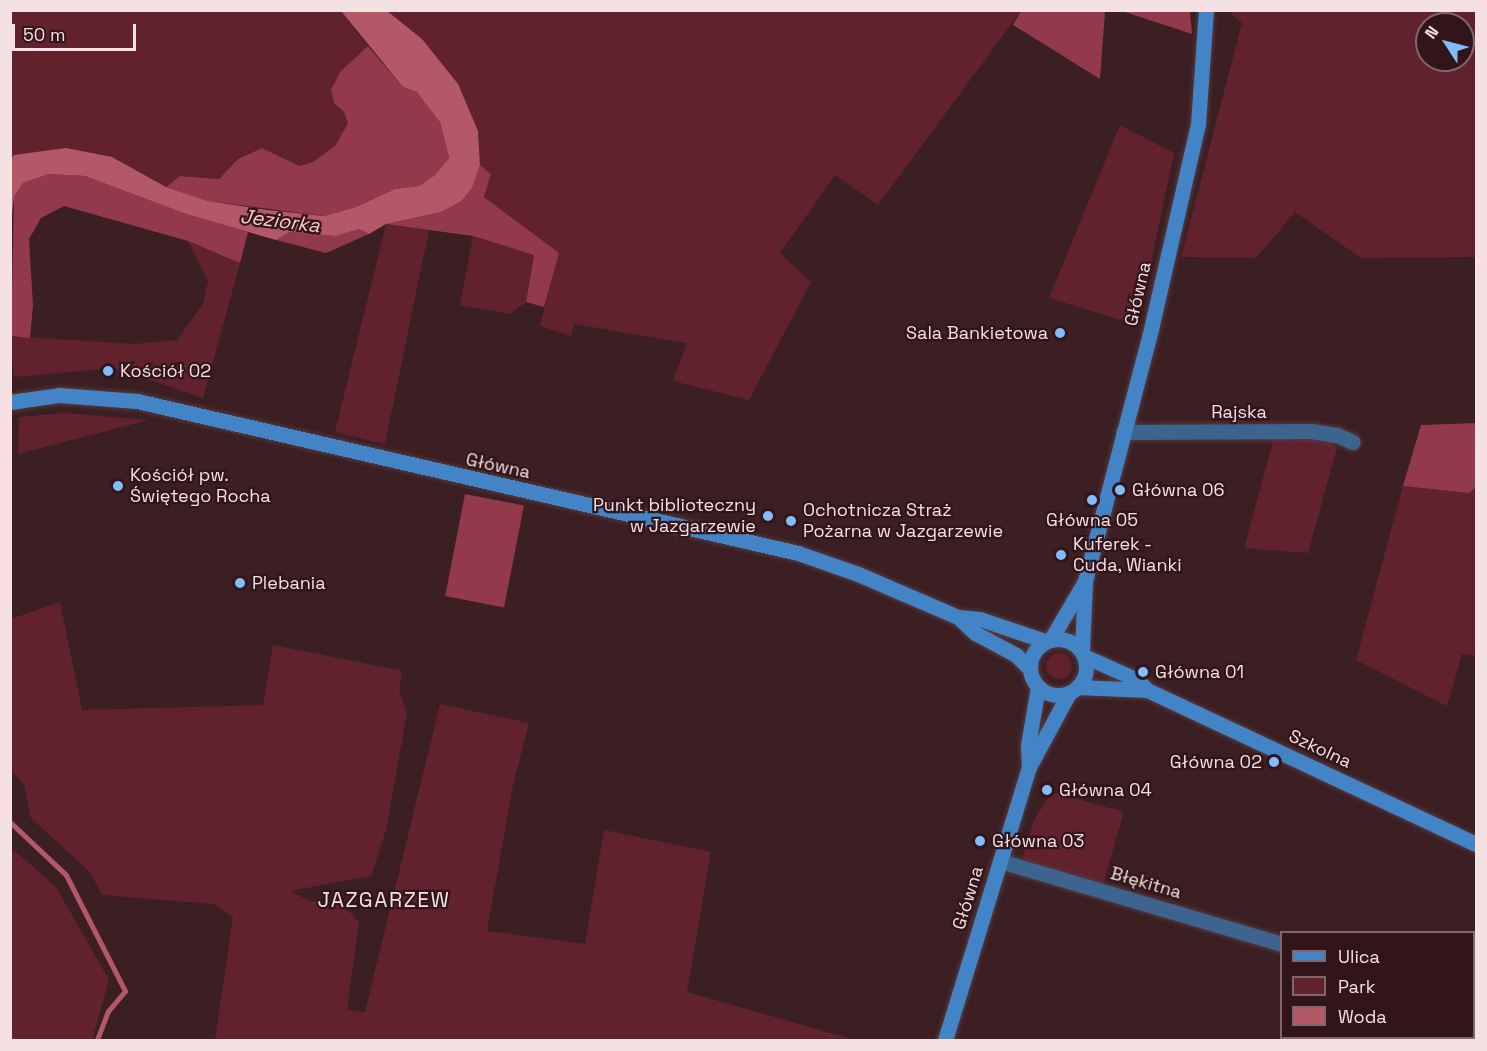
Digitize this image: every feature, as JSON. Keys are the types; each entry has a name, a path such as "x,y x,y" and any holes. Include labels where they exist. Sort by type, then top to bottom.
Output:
{"street":[{"name":"Główna","path":"1083,654 1085,581 1195,135 1206,10"},
{"name":"Główna","path":"15,401 59,395 137,401 769,546 858,574 958,617 980,619 1048,640 1085,581"},
{"name":"Rajska","path":"1123,432 1311,431 1337,435 1353,442"},
{"name":"Główna","path":"958,617 975,633 1016,655 1030,669"},
{"path":"1048,640 1069,640 1083,654 1086,672 1073,690 1049,694 1038,687 1030,669 1031,656 1048,640"},
{"name":"Szkolna","path":"1083,654 1138,680 1147,690 1476,844"},
{"name":"Główna","path":"1029,767 1028,745 1038,687"},
{"name":"Główna","path":"945,1041 1029,767 1073,690"},
{"name":"Szkolna","path":"1073,690 1147,690"},
{"name":"Błękitna","path":"1000,861 1280,944"}],"green space":[{"path":"11,11 341,11 368,46 340,72 334,103 344,112 348,123 335,146 313,162 299,166 262,148 238,159 219,179 180,176 166,187 112,157 14,155 11,159"},
{"path":"387,11 1021,11 878,205 835,175 780,253 811,282 749,400 673,381 687,343 574,324 571,336 540,326 558,253 484,197 491,174 480,165 478,131"},
{"path":"1228,11 1476,11 1476,257 1361,258 1295,212 1256,258 1181,257 1242,23"},
{"path":"1120,125 1174,153 1138,325 1049,298"},
{"path":"386,224 429,230 385,444 335,432"},
{"path":"473,236 534,255 526,302 510,314 460,305"},
{"path":"188,241 240,263 203,398 115,368 14,377 10,336 135,344 177,340 203,304 208,281"},
{"path":"64,413 149,420 18,454 19,417"},
{"path":"1274,438 1329,439 1337,448 1308,553 1244,548"},
{"path":"1403,486 1469,493 1476,487 1476,656 1462,654 1447,706 1356,660"},
{"path":"60,602 82,710 263,705 273,645 402,671 399,689 407,713 386,830 371,876 290,891 310,901 344,905 359,923 347,1010 365,1012 440,704 529,723 513,785 487,931 585,944 604,830 711,852 687,992 855,1040 215,1040 233,917 214,904 102,895 90,872 31,818 24,784 11,770 11,619"},
{"path":"1059,653 1068,657 1072,666 1068,675 1059,679 1050,675 1046,666 1050,657"},
{"path":"1052,792 1124,812 1103,884 1022,860 1034,820"},
{"path":"15,851 56,887 109,980 92,1040 11,1040 10,854"}],"shaded area":[{"path":"1021,11 1105,11 1100,79 1013,25"},
{"path":"1122,11 1190,11 1192,34"},
{"path":"368,46 403,87 417,92 429,104 440,122 449,158 435,175 419,186 395,189 356,207 324,216 208,201 166,187 180,176 219,179 238,159 262,148 299,166 313,162 335,146 348,123 344,112 334,103 331,90 340,72"},
{"path":"480,165 491,174 484,197 559,253 544,307 526,302 534,255 473,236 386,224 441,212 472,188"},
{"path":"49,174 85,176 186,214 248,232 240,263 188,241 64,206 41,218 29,239 33,305 30,338 11,336 14,197 23,183"},
{"path":"359,229 369,234 326,253 276,240 290,232 336,236"},
{"path":"1476,423 1476,487 1469,493 1403,486 1421,425"},
{"path":"465,494 524,505 504,608 445,596"}],"water":[{"name":"Jeziorka","path":"341,11 387,11 422,39 458,84 478,131 480,165 472,188 461,201 441,212 386,224 369,234 359,229 336,236 290,232 276,240 186,214 85,176 49,174 23,183 14,197 11,224 11,159 14,155 66,148 112,157 166,187 208,201 268,210 324,216 356,207 395,189 419,186 435,175 449,158 440,122 417,92 403,87"}],"waterway":[{"path":"10,822 66,875 125,991 108,1011 97,1040"}],"place":[{"name":"Sala Bankietowa","path":"1060,333"},
{"name":"Kościół 02","path":"108,371"},
{"name":"Kościół pw. Świętego Rocha","path":"118,486"},
{"name":"Główna 06","path":"1120,490"},
{"name":"Główna 05","path":"1092,500"},
{"name":"Punkt biblioteczny w Jazgarzewie","path":"768,516"},
{"name":"Ochotnicza Straż Pożarna w Jazgarzewie","path":"791,521"},
{"name":"Kuferek - Cuda, Wianki","path":"1061,555"},
{"name":"Plebania","path":"240,583"},
{"name":"Główna 01","path":"1143,672"},
{"name":"Główna 02","path":"1274,762"},
{"name":"Główna 04","path":"1047,790"},
{"name":"Główna 03","path":"980,841"}],"district":[{"name":"JAZGARZEW","path":"384,900"}]}
